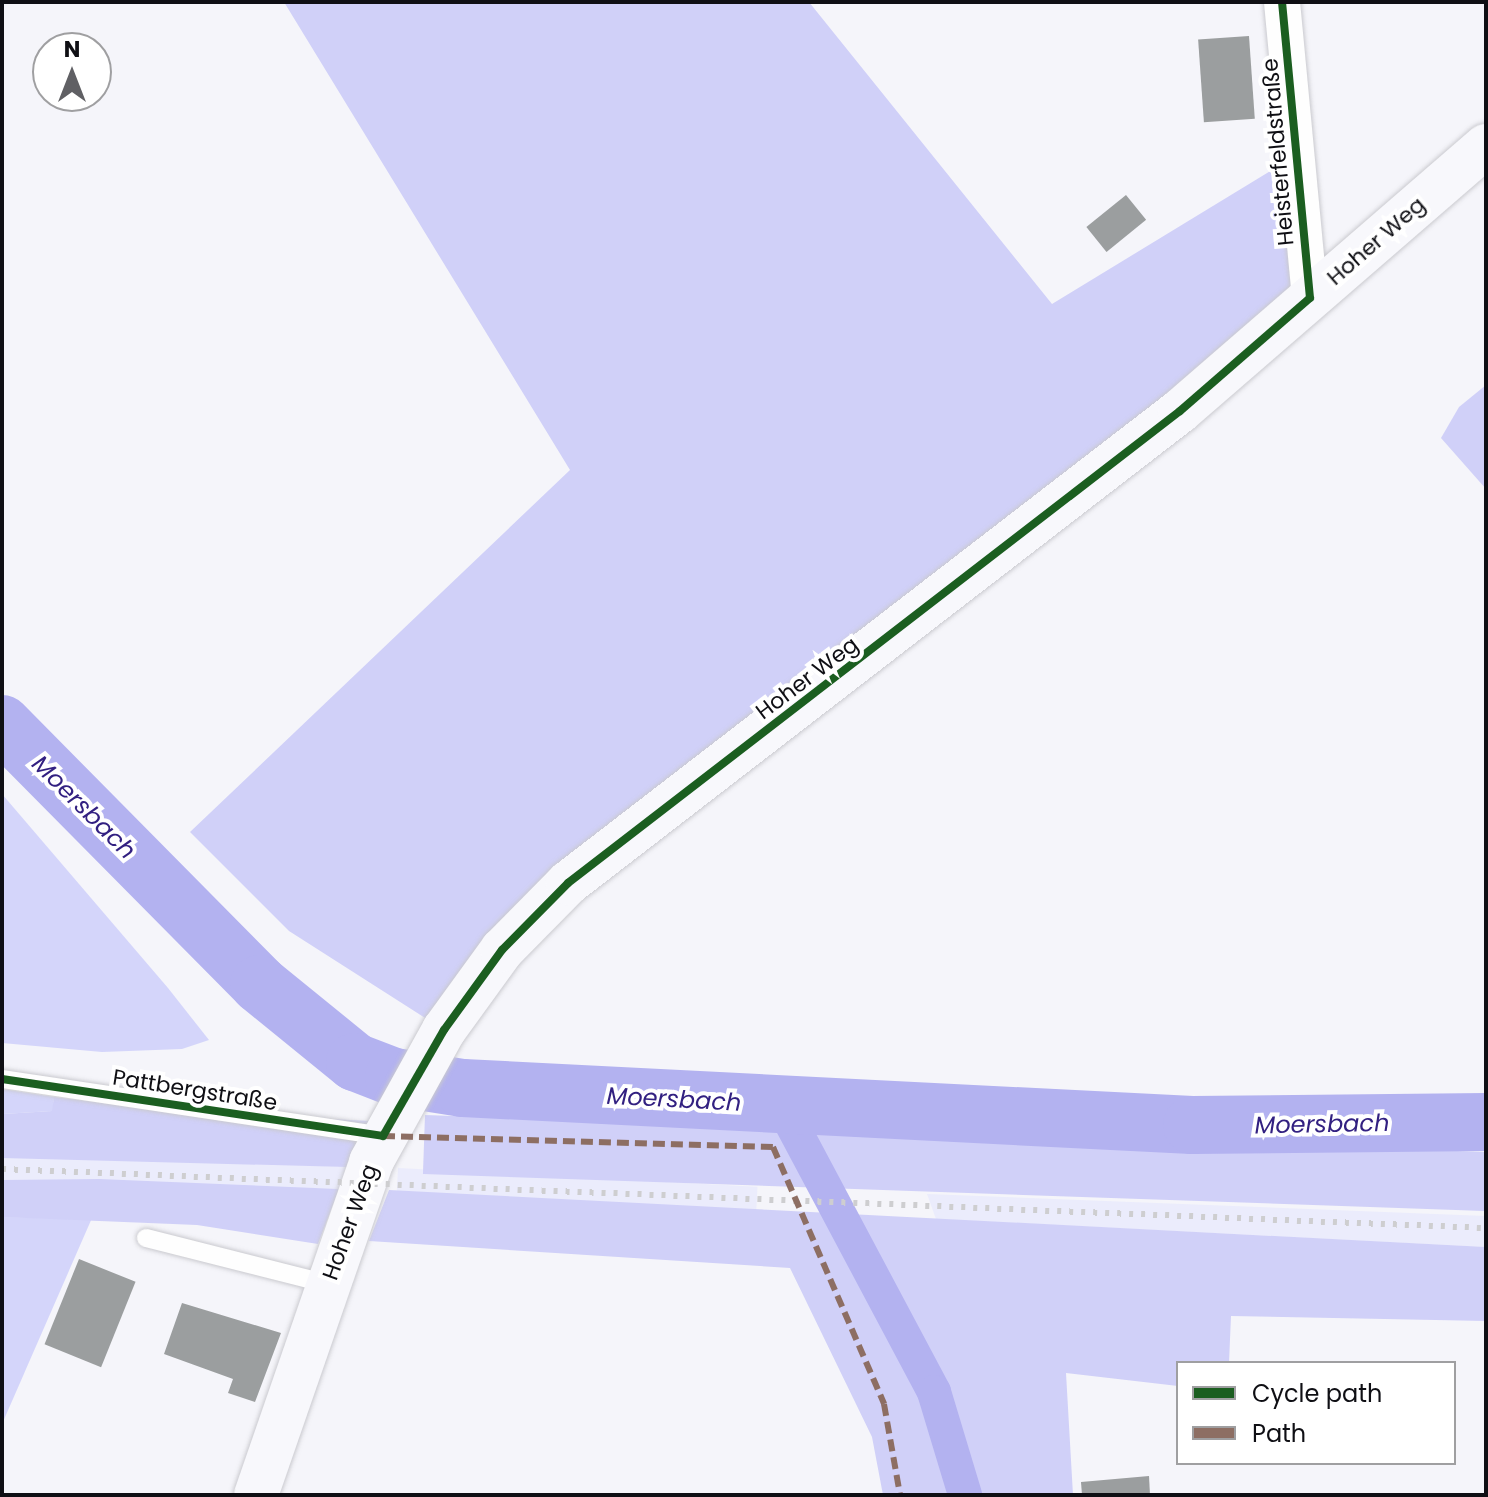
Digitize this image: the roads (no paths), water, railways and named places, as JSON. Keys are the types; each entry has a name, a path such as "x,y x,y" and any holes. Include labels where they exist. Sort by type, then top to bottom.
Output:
{"main road":[{"name":"Hoher Weg","path":"256,1495 328,1284 383,1136 432,1051 502,950 568,883 1156,430 1486,146"}],"street":[{"name":"Heisterfeldstraße","path":"1282,2 1310,298"}],"lane":[{"name":"Pattbergstraße","path":"2,1079 383,1136"},
{"path":"146,1238 328,1284"}],"waterway":[{"name":"Moersbach","path":"2,724 259,984 355,1062 394,1077 463,1088 1192,1125 1486,1122"},
{"path":"782,1106 934,1392 965,1495"}],"railway":[{"path":"2,1169 1486,1228"}]}
